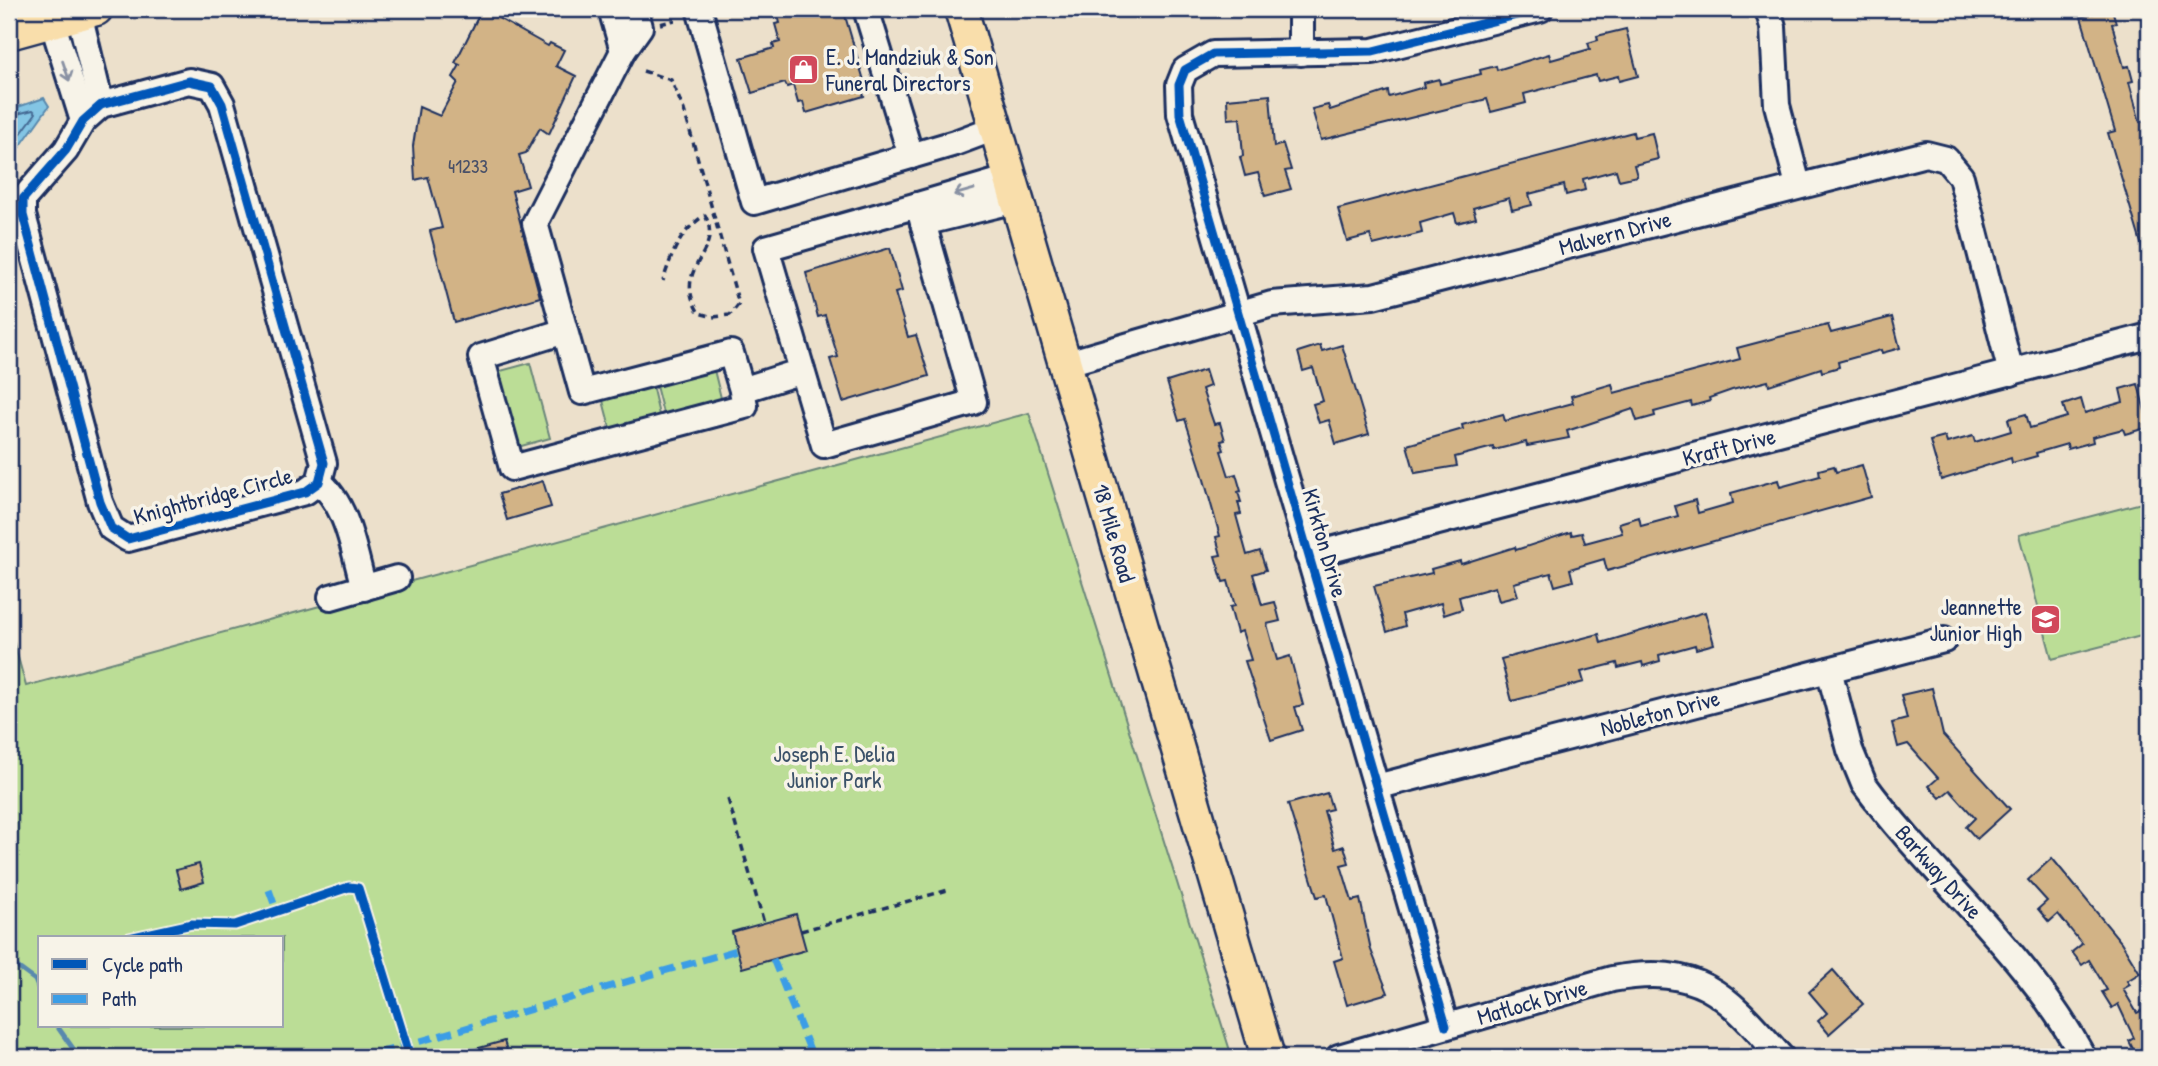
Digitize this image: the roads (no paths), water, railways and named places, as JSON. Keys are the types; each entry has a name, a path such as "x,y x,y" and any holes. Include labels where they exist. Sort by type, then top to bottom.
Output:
{"main road":[{"name":"18 Mile Road","path":"961,9 1268,1057"},
{"path":"9,33 76,14"}],"street":[{"path":"611,9 623,51"},
{"path":"565,331 481,357 512,468 745,406 731,353 582,392 535,223 623,51 640,27 635,9"},
{"path":"699,9 754,202 911,156 995,128"},
{"path":"866,9 911,156"},
{"path":"1301,9 1301,53 1373,51 1540,9"},
{"path":"1768,9 1773,27 1777,105 1798,185"},
{"path":"76,14 92,113"},
{"name":"Kirkton Drive","path":"1301,53 1213,54 1185,70 1179,85 1180,114 1446,1026"},
{"name":"Knightbridge Circle","path":"190,81 212,86 222,104 324,463 319,482 305,492 143,538 128,539 111,528 100,502 23,215 23,199 66,150 92,113 190,81"},
{"name":"Malvern Drive","path":"1064,364 1238,312 1287,301 1373,296 1914,155 1934,155 1946,159 1961,177 2011,373"},
{"path":"920,214 974,402 824,445 766,248 920,214 1013,189"},
{"name":"Kraft Drive","path":"1308,556 2149,336"},
{"path":"742,390 802,371"},
{"name":"Knightbridge Circle","path":"319,482 331,492 344,518 364,588"},
{"path":"331,597 397,578"},
{"name":"Nobleton Drive","path":"1376,787 1944,640"},
{"name":"Barkway Drive","path":"1829,670 1850,750 1864,783 2027,971 2059,1015 2083,1057"},
{"name":"Matlock Drive","path":"1339,1057 1612,979 1644,974 1686,979 1728,1000 1782,1057"}],"water":[{"path":"44,98 49,106 9,162 9,110"}],"waterway":[{"path":"9,961 35,980 38,987"},
{"path":"58,1028 79,1057"}],"place":[{"name":"E. J. Mandziuk & Son Funeral Directors","path":"803,70"},
{"name":"Jeannette Junior High","path":"2045,620"}],"park label":[{"name":"Joseph E. Delia Junior Park","path":"834,767"}]}
